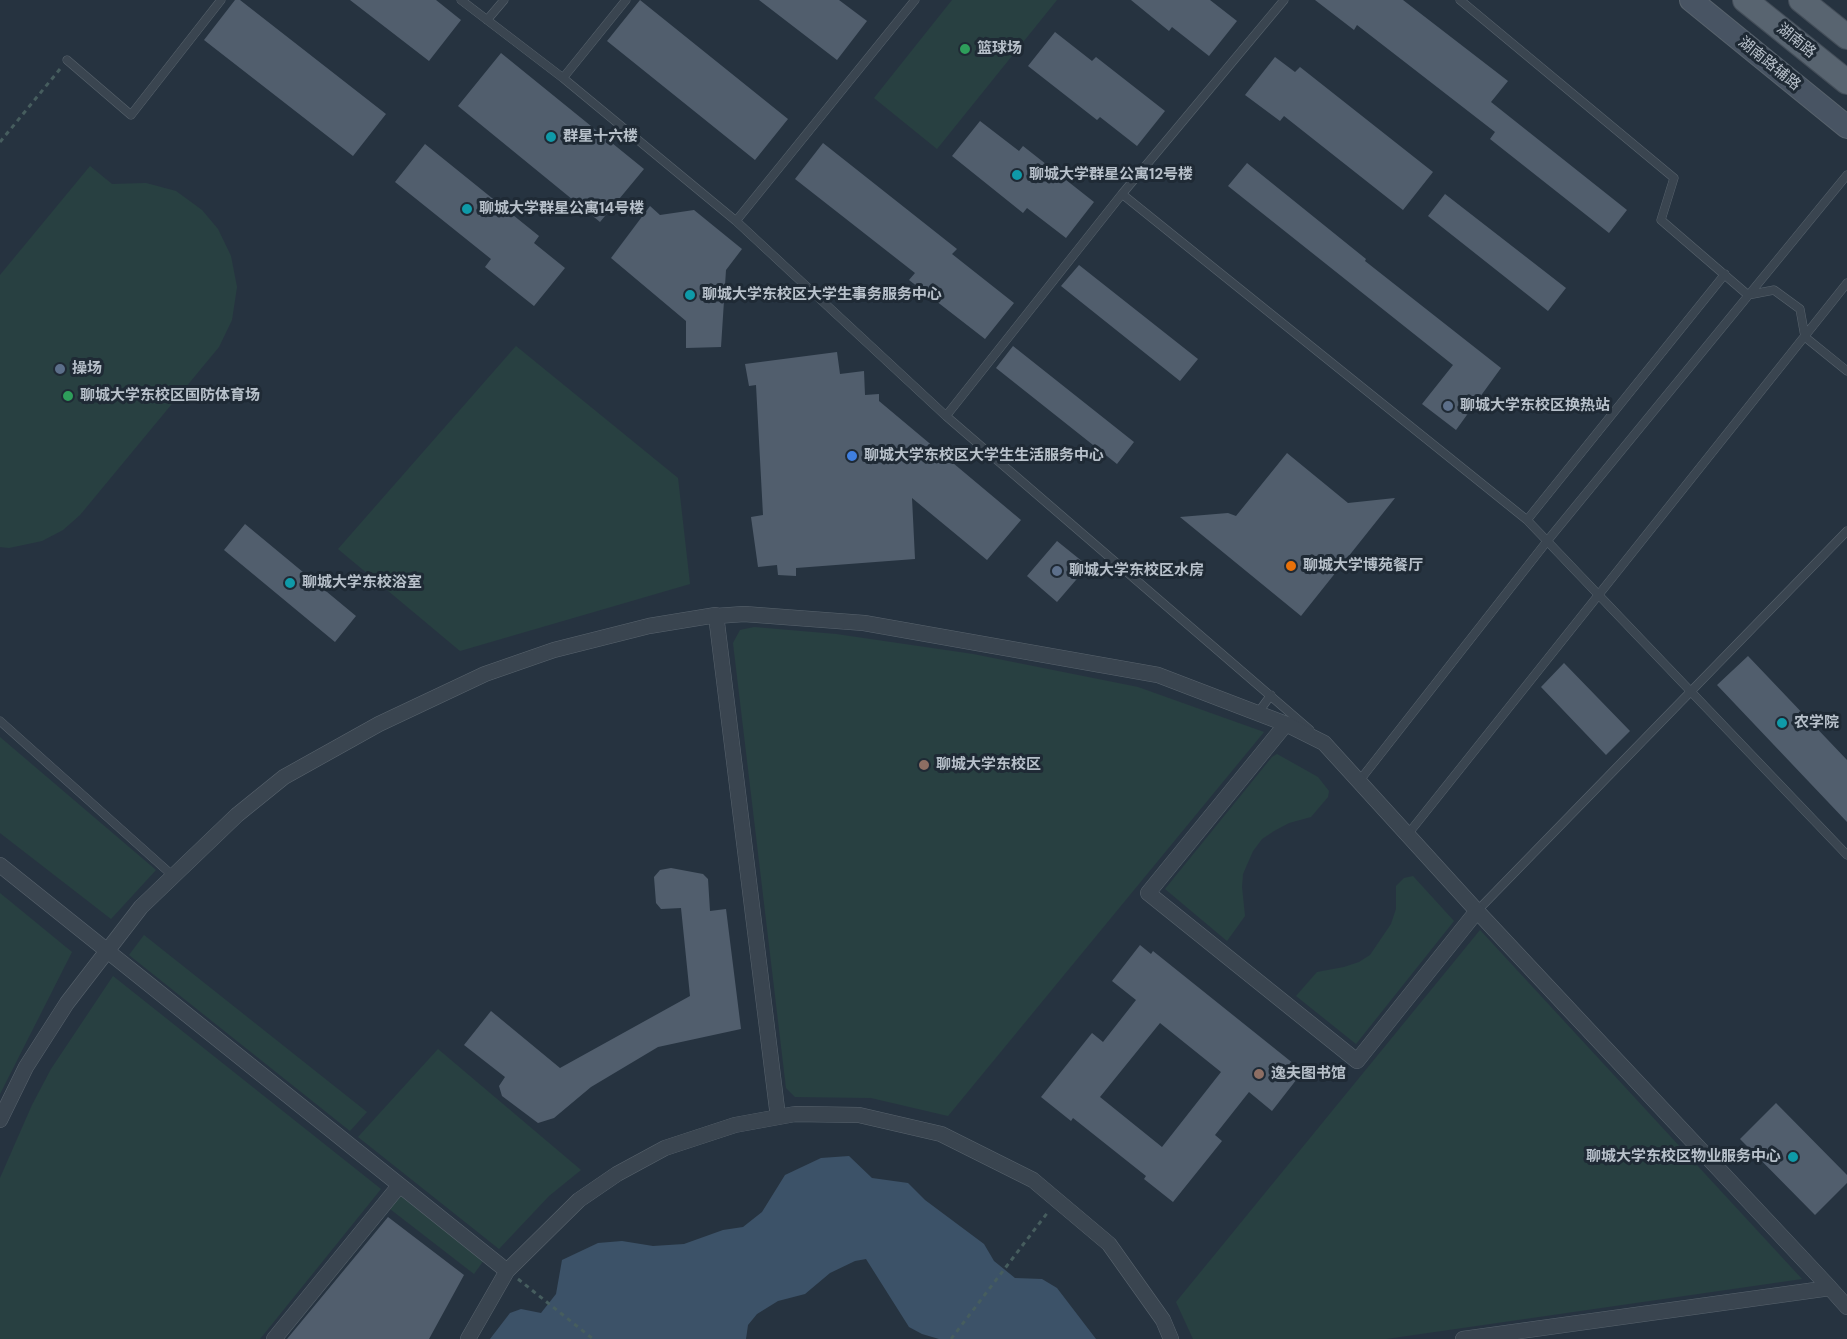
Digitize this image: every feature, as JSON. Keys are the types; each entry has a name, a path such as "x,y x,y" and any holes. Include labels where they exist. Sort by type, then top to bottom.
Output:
{"main road":[{"name":"湖南路","path":"1745,0 1847,82"},
{"path":"1801,0 1847,38"}],"street":[{"name":"湖南路辅路","path":"1691,0 1847,127"},
{"path":"716,616 777,1117"},
{"path":"0,1120 26,1067 67,1002 141,907 237,815 284,777 390,719 485,674 554,650 649,626 716,616 785,616 864,623 1158,675 1286,724 1323,743 1847,1307"},
{"path":"1286,724 1148,893 1356,1061 1477,911"},
{"path":"0,865 507,1271"},
{"path":"468,1339 507,1271 579,1200 616,1174 665,1148 735,1125 795,1114 860,1115 940,1134 1033,1180 1109,1244 1163,1320 1171,1339"},
{"path":"274,1339 399,1186"},
{"path":"1463,1339 1830,1288"}],"lane":[{"path":"67,60 131,116 221,0"},
{"path":"460,0 563,78 736,221 946,416 1271,694 1323,743"},
{"path":"487,20 504,0"},
{"path":"563,78 626,0"},
{"path":"736,221 915,0"},
{"path":"946,416 1122,194 1284,0"},
{"path":"1460,0 1674,178 1660,220 1748,295"},
{"path":"1359,780 1548,540 1847,175"},
{"path":"1122,194 1527,520 1847,855"},
{"path":"1527,520 1725,274"},
{"path":"1408,834 1847,283"},
{"path":"1748,295 1774,290 1800,309 1804,337 1847,371"},
{"path":"1477,911 1847,531"},
{"path":"1257,714 1271,694"},
{"path":"0,721 172,875"}],"path":[{"path":"0,142 67,60"},
{"path":"951,1339 1058,1199"},
{"path":"507,1271 593,1339"}],"green space":[{"name":"篮球场","path":"952,0 1057,0 937,149 874,98"},
{"path":"90,166 112,184 146,183 176,191 202,210 218,229 231,256 237,287 232,320 219,347 80,515 63,530 42,541 9,548 0,547 0,275"},
{"path":"516,346 678,478 690,584 460,651 338,549"},
{"path":"754,627 836,634 973,654 1138,687 1264,732 948,1116 871,1098 795,1097 786,1088 733,643 740,630"},
{"path":"0,737 156,870 111,919 0,833"},
{"path":"1277,754 1318,777 1329,791 1328,797 1311,817 1289,823 1274,831 1262,839 1253,851 1243,874 1245,916 1227,941 1165,889 1272,757"},
{"path":"1413,876 1454,921 1356,1044 1296,996 1317,972 1344,967 1370,955 1391,924 1396,909 1396,886 1404,878"},
{"path":"0,893 72,952 0,1094"},
{"path":"1480,930 1802,1279 1386,1339 1193,1339 1176,1302"},
{"path":"144,935 367,1112 350,1131 129,955"},
{"path":"113,976 381,1189 260,1339 0,1339 0,1178 32,1105 51,1069"},
{"path":"438,1049 581,1170 549,1196 499,1249 358,1137"},
{"path":"401,1196 484,1260 474,1274 390,1209"}],"water":[{"path":"849,1156 872,1178 908,1183 925,1200 984,1244 994,1261 1015,1278 1042,1279 1057,1288 1096,1339 939,1339 922,1334 909,1327 866,1259 855,1261 830,1273 805,1294 778,1301 757,1314 748,1325 746,1339 490,1339 510,1313 521,1309 541,1313 556,1294 562,1260 598,1243 622,1241 653,1246 684,1244 723,1230 743,1227 762,1212 785,1175 821,1158"}],"building":[{"path":"235,0 240,0 386,114 353,156 204,40"},
{"path":"350,0 436,0 461,20 429,61"},
{"path":"640,0 788,119 755,160 607,41"},
{"path":"759,0 839,0 867,21 837,60"},
{"path":"1131,0 1210,0 1237,21 1209,56 1172,27 1169,31"},
{"path":"1315,0 1403,0 1508,81 1491,102 1627,210 1609,233 1490,139 1495,132 1357,25 1354,30"},
{"path":"1055,32 1092,61 1096,57 1165,111 1137,146 1100,117 1097,120 1028,66"},
{"name":"群星十六楼","path":"501,53 644,169 600,222 458,106"},
{"path":"1275,57 1295,72 1300,67 1433,172 1403,210 1284,116 1280,121 1245,95"},
{"name":"聊城大学群星公寓12号楼","path":"980,121 1019,151 1023,146 1094,202 1066,238 1027,208 1023,213 952,156"},
{"path":"823,143 957,249 952,254 1014,303 985,339 909,280 915,273 795,179"},
{"name":"聊城大学群星公寓14号楼","path":"425,144 539,236 534,243 565,268 534,306 485,267 491,259 395,182"},
{"path":"1247,163 1366,259 1365,261 1501,368 1456,430 1422,404 1453,365 1228,186"},
{"path":"1445,194 1566,288 1548,311 1428,216"},
{"name":"聊城大学东校区大学生事务服务中心","path":"650,206 660,215 694,210 742,249 726,270 721,347 686,348 686,321 611,258"},
{"path":"1079,265 1198,359 1180,381 1061,286"},
{"path":"1013,346 1134,442 1117,464 996,368"},
{"name":"聊城大学东校区大学生生活服务中心","path":"837,352 840,374 864,371 865,395 879,394 879,401 1021,520 987,560 912,498 915,559 796,568 796,576 778,575 777,565 758,567 751,517 763,515 756,385 749,386 745,364"},
{"name":"聊城大学博苑餐厅","path":"1287,453 1348,503 1395,498 1301,616 1180,517 1228,513 1236,516"},
{"name":"聊城大学东校浴室","path":"245,524 356,616 335,642 224,550"},
{"name":"聊城大学东校区水房","path":"1057,541 1088,566 1057,602 1027,576"},
{"name":"农学院","path":"1748,656 1847,760 1847,822 1717,685"},
{"path":"1564,663 1630,731 1606,755 1541,687"},
{"path":"671,868 703,874 708,879 710,911 726,909 741,1029 658,1047 591,1087 554,1118 538,1123 502,1096 499,1086 505,1077 464,1045 491,1011 560,1068 690,996 681,908 661,909 656,903 654,877 660,870"},
{"name":"逸夫图书馆","path":"1140,945 1151,954 1153,951 1294,1064 1290,1068 1300,1075 1272,1111 1249,1092 1215,1135 1222,1141 1173,1202 1144,1179 1146,1176 1073,1118 1071,1121 1041,1097 1092,1033 1103,1042 1136,1000 1112,981","holes":["1160,1023 1221,1072 1162,1147 1100,1097"]},
{"name":"聊城大学东校区物业服务中心","path":"1776,1103 1847,1175 1847,1183 1815,1215 1740,1139"},
{"path":"388,1217 464,1275 429,1339 287,1339"}],"place":[{"name":"篮球场","path":"965,49"},
{"name":"群星十六楼","path":"551,137"},
{"name":"聊城大学群星公寓12号楼","path":"1017,175"},
{"name":"聊城大学群星公寓14号楼","path":"467,209"},
{"name":"聊城大学东校区大学生事务服务中心","path":"690,295"},
{"name":"操场","path":"60,369"},
{"name":"聊城大学东校区国防体育场","path":"68,396"},
{"name":"聊城大学东校区换热站","path":"1448,406"},
{"name":"聊城大学东校区大学生生活服务中心","path":"852,456"},
{"name":"聊城大学博苑餐厅","path":"1291,566"},
{"name":"聊城大学东校区水房","path":"1057,571"},
{"name":"聊城大学东校浴室","path":"290,583"},
{"name":"农学院","path":"1782,723"},
{"name":"聊城大学东校区","path":"924,765"},
{"name":"逸夫图书馆","path":"1259,1074"},
{"name":"聊城大学东校区物业服务中心","path":"1793,1157"}]}
